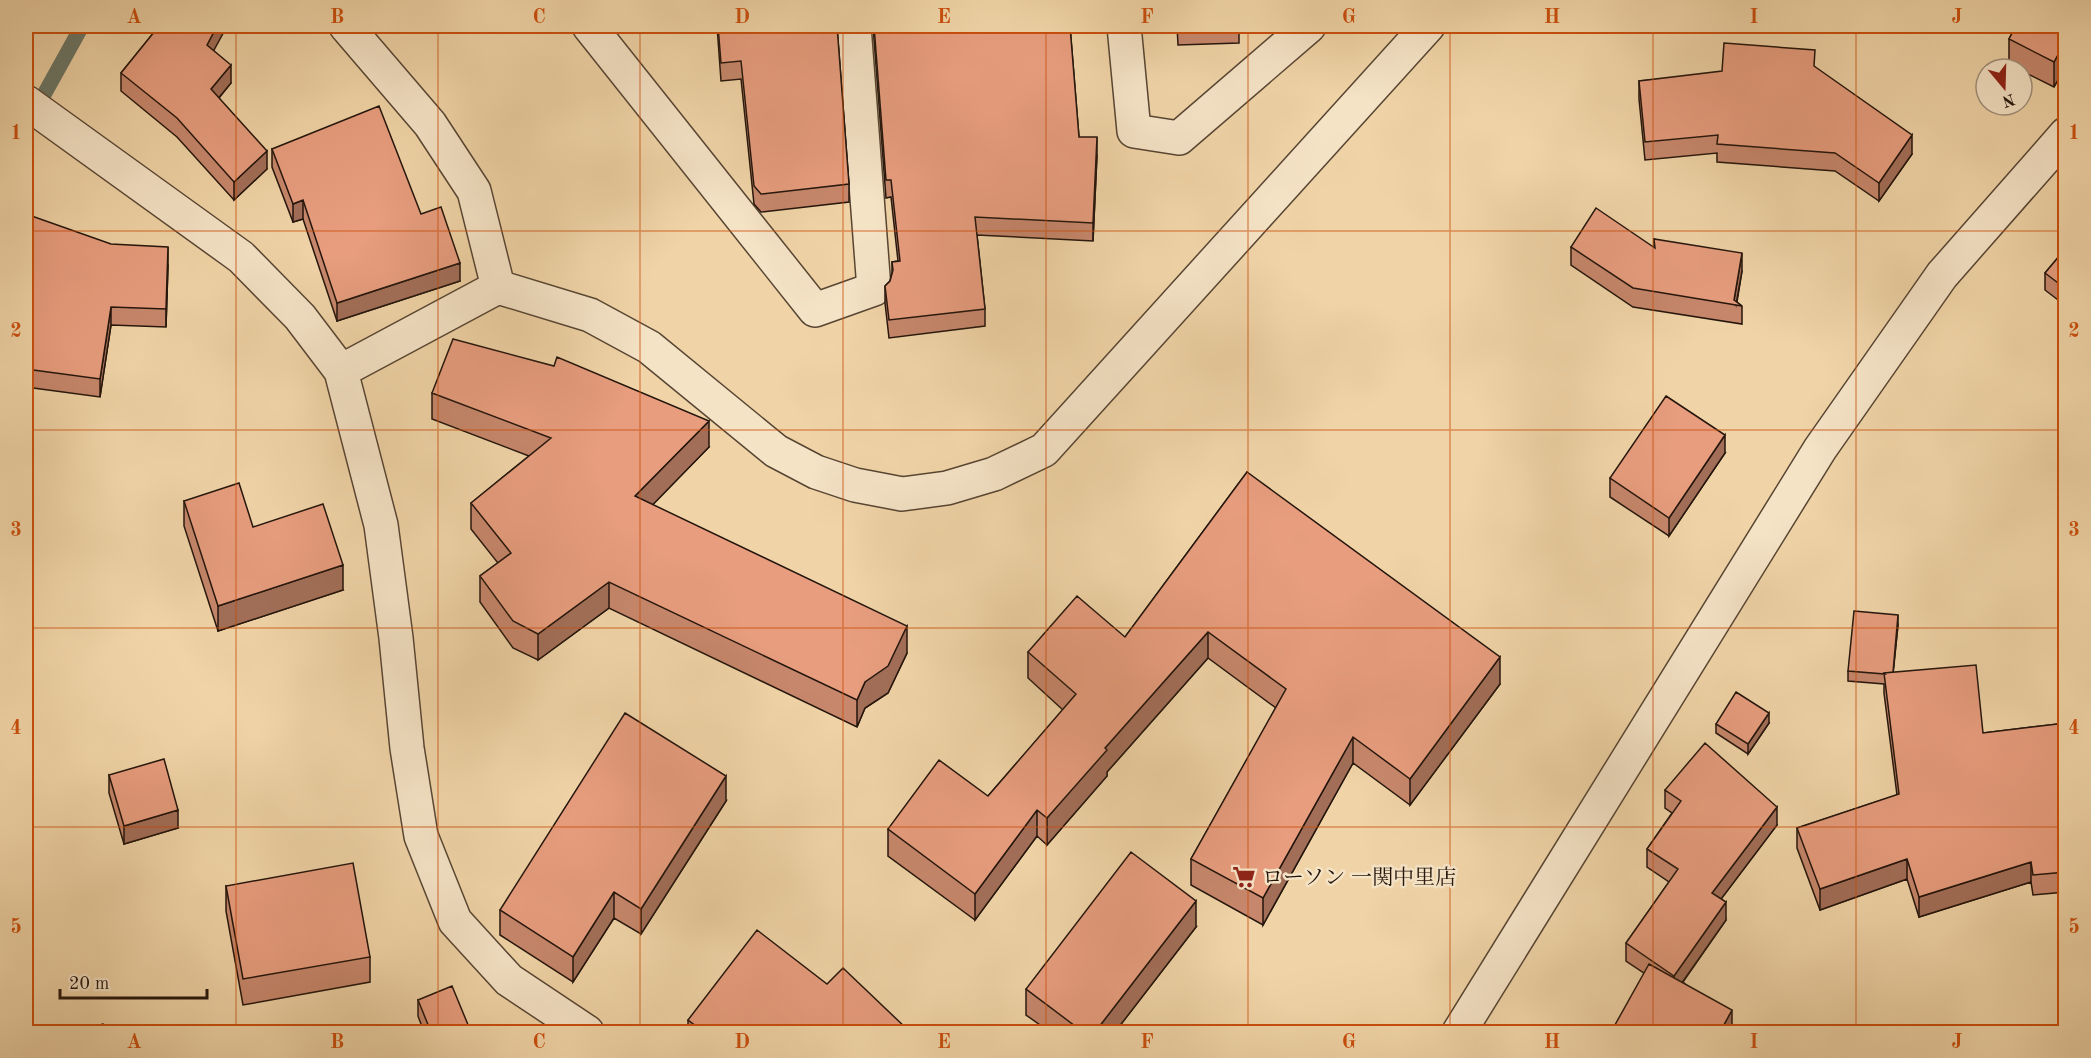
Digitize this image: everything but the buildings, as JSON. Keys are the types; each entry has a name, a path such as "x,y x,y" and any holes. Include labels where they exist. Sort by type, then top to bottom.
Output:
{"street":[{"path":"346,26 430,124 474,191 498,287"},
{"path":"589,26 815,310 874,289 854,26"},
{"path":"1124,26 1134,131 1179,138 1309,26"},
{"path":"341,371 498,287 590,315 649,347 776,451 816,472 855,485 902,494 947,489 994,474 1044,450 1428,26"},
{"path":"26,102 241,257 300,317 341,371 381,525 396,638 407,748 421,836 455,921 510,980 587,1032"},
{"path":"1459,1032 1820,449 1942,275 2066,134"}],"waterway":[{"path":"26,127 82,26"}],"place":[{"name":"ローソン 一関中里店","path":"1244,877"}]}
